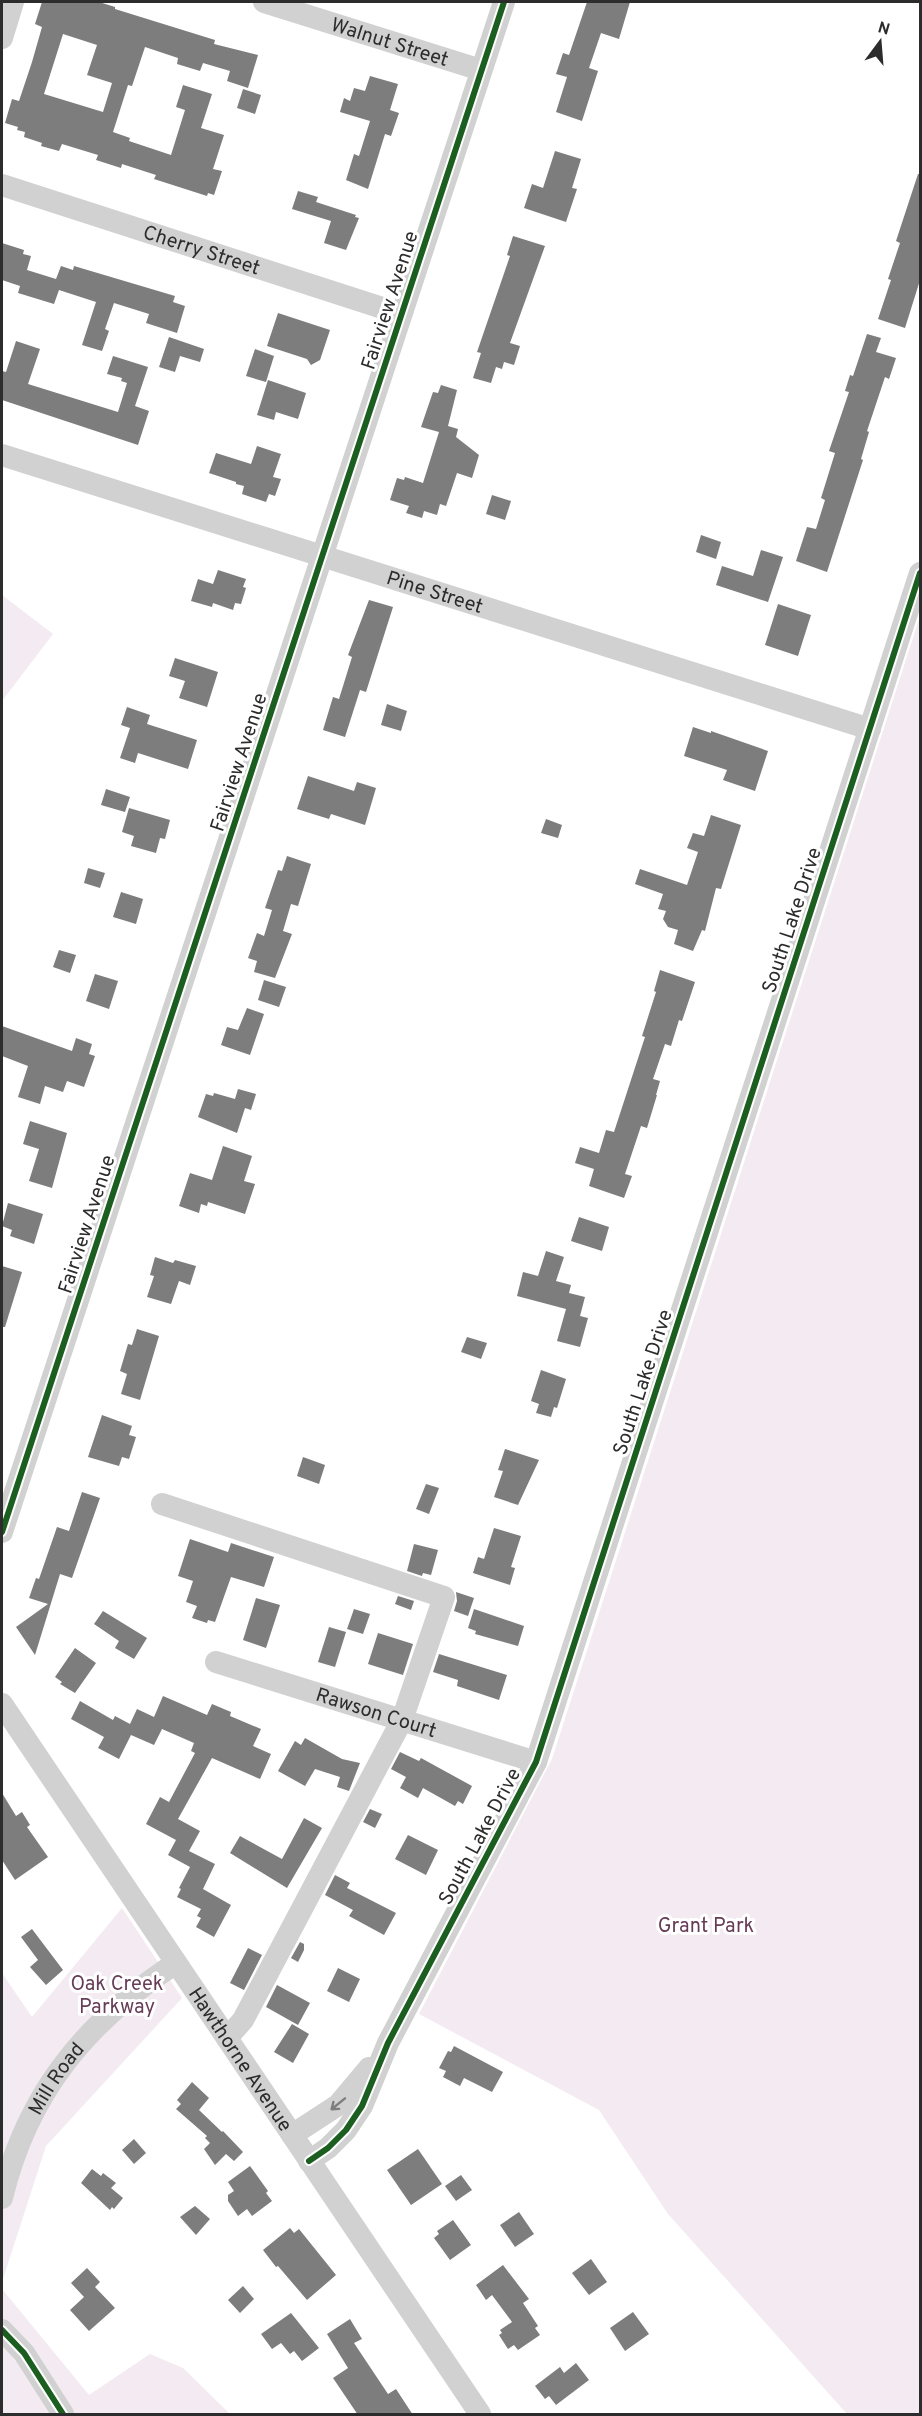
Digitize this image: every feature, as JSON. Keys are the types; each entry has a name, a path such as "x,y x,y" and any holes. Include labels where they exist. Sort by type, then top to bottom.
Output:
{"street":[{"path":"2,38 13,2"},
{"name":"Walnut Street","path":"264,2 481,70"},
{"name":"Fairview Avenue","path":"2,1532 504,2"},
{"name":"Cherry Street","path":"2,185 401,314"},
{"name":"Pine Street","path":"2,455 870,729"},
{"name":"South Lake Drive","path":"309,2161 328,2148 351,2122 371,2087 388,2043 536,1762 921,573"},
{"path":"162,1504 444,1597 402,1720 243,2020 227,2038"},
{"name":"Rawson Court","path":"216,1662 536,1762"},
{"name":"Hawthorne Avenue","path":"2,1704 480,2415"},
{"name":"Mill Road","path":"2,2198 29,2120 42,2094 68,2056 104,2018 132,1993 176,1963"},
{"name":"South Lake Drive","path":"292,2134 338,2105 388,2043"},
{"path":"2,2330 24,2353 63,2415"}],"green space":[{"path":"2,595 53,634 2,701"},
{"name":"Grant Park","path":"920,616 920,2414 847,2414 668,2214 599,2110 419,2014 552,1759"},
{"name":"Oak Creek Parkway","path":"122,1908 182,1998 46,2146 2,2282 2,1973 32,2017"},
{"path":"2,2289 89,2395 150,2354 183,2368 230,2414 2,2414"}],"building":[{"path":"42,2 99,2 215,40 214,44 258,55 248,88 227,81 230,71 203,63 200,71 177,64 178,58 145,47 132,86 128,85 113,132 130,138 129,141 171,155 185,110 176,107 183,85 212,94 201,128 224,135 213,169 222,171 214,195 208,193 207,196 154,179 156,175 122,164 121,168 96,160 98,155 62,144 59,151 41,146 42,143 24,137 25,132 17,130 18,127 5,123 12,99 19,101 32,62 42,27 35,24","holes":["63,34 97,45 87,75 112,83 103,112 44,94"]},
{"path":"587,2 630,2 619,39 601,33 589,68 598,71 582,121 556,112 567,77 556,74 563,53 569,55"},
{"path":"370,76 398,84 390,110 399,113 391,136 385,134 368,189 346,180 354,154 359,156 370,121 340,112 344,98 350,101 354,88 365,91"},
{"path":"243,89 261,95 255,114 237,108"},
{"path":"555,151 581,159 572,188 577,189 566,222 524,208 532,184 543,188"},
{"path":"918,174 921,174 921,277 905,328 878,319 900,243 896,241"},
{"path":"298,191 318,197 316,202 359,218 346,250 324,243 331,221 292,209"},
{"path":"513,236 545,246 510,343 520,346 514,365 504,362 502,369 496,367 491,383 473,378 481,353 477,352 510,256 507,255"},
{"path":"2,243 24,250 23,254 31,256 27,270 56,279 61,266 73,270 74,266 175,296 173,302 185,306 177,333 146,323 149,314 114,303 105,329 109,331 102,351 82,345 96,302 59,290 54,304 18,293 20,286 2,280"},
{"path":"278,313 330,330 320,360 311,365 307,359 267,346"},
{"path":"867,334 881,338 876,352 896,358 889,379 885,377 867,431 869,432 861,459 863,460 827,572 796,561 807,527 816,529 825,500 821,498 835,453 829,451 849,392 845,391 850,375 853,376"},
{"path":"169,337 204,349 200,362 180,356 175,372 159,367"},
{"path":"16,341 40,349 28,384 118,412 127,383 121,381 122,378 107,374 113,356 148,367 135,406 149,411 138,445 2,400 2,371 6,372"},
{"path":"255,349 274,356 266,382 246,376"},
{"path":"268,380 306,393 298,419 276,412 274,420 257,415"},
{"path":"441,385 457,390 448,426 458,429 456,437 479,455 472,478 457,473 446,506 440,504 437,515 424,511 422,518 406,513 409,506 390,500 397,478 404,480 405,477 423,483 439,432 421,427 433,392 438,393"},
{"path":"257,446 281,454 273,477 281,479 275,496 269,494 266,502 242,494 244,486 209,473 216,453 251,464"},
{"path":"492,495 511,501 505,520 486,514"},
{"path":"701,535 721,542 716,559 696,552"},
{"path":"761,550 783,557 768,602 716,585 722,566 753,576"},
{"path":"218,570 246,579 241,604 235,603 233,610 213,603 212,607 191,601 198,579 213,584"},
{"path":"369,600 393,607 366,692 360,690 345,737 323,730 333,697 339,699 352,657 348,655"},
{"path":"778,604 811,615 798,656 765,645"},
{"path":"175,658 218,672 207,707 179,698 185,681 169,676"},
{"path":"387,704 407,711 401,731 381,725"},
{"path":"127,707 150,715 147,724 197,740 188,769 138,753 135,763 120,758 130,728 121,725"},
{"path":"693,727 768,751 755,791 723,780 727,770 684,756"},
{"path":"308,776 354,791 357,782 376,788 365,825 331,814 329,819 297,809"},
{"path":"106,789 130,797 125,812 101,805"},
{"path":"129,808 170,820 165,839 160,838 156,853 131,846 134,836 122,832"},
{"path":"711,815 741,825 721,889 716,888 705,931 702,930 693,951 674,944 678,930 668,927 663,919 666,911 658,909 663,894 635,884 640,869 687,885 698,852 687,848 693,833 704,836"},
{"path":"546,819 562,825 558,838 541,833"},
{"path":"287,856 311,864 298,906 291,904 283,931 292,934 275,978 254,972 257,961 248,958 257,933 264,936 272,910 265,908 278,870 282,871"},
{"path":"88,868 105,873 100,888 84,883"},
{"path":"121,892 143,899 136,924 113,917"},
{"path":"59,950 76,955 70,973 53,967"},
{"path":"660,970 695,982 682,1021 679,1020 671,1046 665,1044 653,1079 660,1081 657,1095 647,1128 641,1126 625,1174 632,1176 624,1198 589,1186 594,1169 575,1163 580,1147 599,1153 606,1130 614,1132 645,1037 642,1036 656,992 654,991"},
{"path":"95,974 118,981 109,1009 86,1001"},
{"path":"264,980 286,987 279,1007 258,1000"},
{"path":"247,1008 264,1014 250,1055 221,1045 227,1027 238,1030"},
{"path":"2,1026 72,1051 76,1038 92,1044 89,1054 95,1056 84,1087 67,1081 63,1092 45,1086 40,1104 18,1097 28,1066 2,1056"},
{"path":"238,1089 256,1094 251,1110 245,1108 237,1133 198,1117 206,1094 213,1096 214,1093 235,1099"},
{"path":"30,1121 67,1133 52,1188 29,1181 39,1149 23,1144"},
{"path":"223,1146 252,1156 244,1181 255,1184 245,1214 208,1202 207,1206 201,1204 199,1213 179,1206 190,1173 212,1180"},
{"path":"8,1203 43,1214 34,1244 10,1236 12,1230 2,1226"},
{"path":"579,1217 609,1227 602,1251 571,1241"},
{"path":"546,1251 564,1257 556,1281 571,1285 569,1293 585,1297 580,1316 588,1318 580,1347 557,1341 566,1309 517,1296 523,1272 538,1276"},
{"path":"155,1257 173,1263 175,1260 196,1266 190,1285 179,1281 171,1304 147,1297 154,1276 150,1275"},
{"path":"2,1266 22,1272 5,1327 2,1327"},
{"path":"137,1329 159,1336 140,1400 121,1394 127,1374 120,1371 128,1344 132,1345"},
{"path":"467,1337 487,1343 481,1359 461,1352"},
{"path":"541,1370 566,1379 557,1408 554,1407 551,1417 536,1413 539,1404 531,1401"},
{"path":"102,1415 132,1426 129,1435 136,1437 129,1459 122,1457 119,1466 88,1457"},
{"path":"505,1449 539,1460 518,1505 494,1497 503,1471 498,1470"},
{"path":"303,1457 325,1465 319,1484 297,1476"},
{"path":"426,1484 439,1488 429,1514 416,1509"},
{"path":"82,1492 100,1498 72,1578 60,1574 35,1655 16,1627 48,1604 29,1598 36,1578 39,1579 57,1527 69,1531"},
{"path":"494,1528 521,1536 511,1567 515,1568 510,1585 473,1573 478,1557 484,1559"},
{"path":"190,1539 228,1552 231,1543 274,1557 264,1587 231,1577 215,1622 208,1620 207,1623 192,1618 197,1606 186,1602 193,1581 178,1576"},
{"path":"414,1544 438,1550 431,1575 423,1573 422,1576 407,1571"},
{"path":"456,1592 474,1598 468,1616 454,1611 457,1601"},
{"path":"398,1596 414,1601 411,1610 395,1604"},
{"path":"256,1598 280,1605 266,1648 243,1640"},
{"path":"354,1609 370,1614 363,1634 347,1629"},
{"path":"474,1609 524,1626 518,1646 475,1634 476,1631 468,1628"},
{"path":"103,1611 147,1638 134,1659 115,1648 119,1641 94,1624"},
{"path":"329,1627 346,1632 335,1667 318,1662"},
{"path":"378,1633 413,1644 403,1675 368,1664"},
{"path":"75,1648 96,1663 75,1693 60,1684 62,1682 55,1677"},
{"path":"439,1654 507,1675 499,1700 457,1686 458,1680 433,1672"},
{"path":"163,1696 207,1715 212,1704 231,1712 230,1716 261,1729 253,1746 271,1754 260,1779 212,1758 178,1819 200,1831 189,1851 215,1864 203,1889 231,1905 214,1937 196,1927 201,1918 197,1916 201,1909 177,1897 190,1867 168,1855 176,1840 146,1824 160,1797 169,1802 195,1753 191,1751 194,1743 162,1729 154,1745 131,1735 119,1759 98,1748 104,1737 71,1719 80,1701 113,1720 115,1716 130,1724 137,1709 154,1717"},
{"path":"305,1738 342,1759 360,1763 349,1791 337,1787 340,1777 315,1769 305,1786 278,1771 295,1741 301,1745"},
{"path":"400,1752 419,1761 421,1758 472,1786 463,1804 458,1801 455,1806 423,1788 418,1798 400,1788 406,1777 391,1769"},
{"path":"2,1793 16,1816 22,1812 30,1825 27,1827 48,1857 15,1880 2,1860"},
{"path":"370,1809 382,1814 375,1828 363,1822"},
{"path":"304,1818 322,1828 287,1888 230,1853 240,1836 282,1859"},
{"path":"408,1835 438,1850 426,1875 395,1859"},
{"path":"335,1875 350,1883 347,1888 396,1913 384,1935 349,1916 353,1910 325,1895"},
{"path":"32,1929 63,1970 46,1985 30,1967 38,1960 21,1937"},
{"path":"300,1942 304,1944 304,1950 298,1962 291,1958"},
{"path":"248,1948 262,1955 244,1990 230,1983"},
{"path":"338,1968 360,1979 349,2002 327,1991"},
{"path":"277,1985 310,2003 298,2025 266,2007"},
{"path":"292,2024 309,2034 293,2063 274,2052"},
{"path":"454,2046 503,2072 492,2092 464,2078 460,2086 443,2077 446,2071 439,2068 448,2051 451,2052"},
{"path":"192,2082 209,2098 199,2110 243,2152 234,2161 226,2154 215,2165 204,2149 210,2143 205,2138 207,2136 176,2109 181,2104 177,2100"},
{"path":"134,2139 146,2153 134,2164 122,2150"},
{"path":"418,2149 442,2184 411,2205 387,2170"},
{"path":"250,2166 268,2191 266,2193 272,2201 252,2216 247,2209 238,2216 228,2201 228,2195 234,2191 228,2182"},
{"path":"92,2169 101,2176 103,2173 116,2183 111,2188 123,2198 114,2209 112,2207 110,2210 81,2183"},
{"path":"461,2175 472,2190 456,2201 445,2186"},
{"path":"195,2206 210,2219 196,2235 180,2217"},
{"path":"519,2212 534,2234 515,2247 500,2225"},
{"path":"453,2220 471,2245 450,2260 434,2238 439,2234 437,2231"},
{"path":"290,2228 294,2233 299,2229 336,2275 307,2300 263,2250"},
{"path":"591,2259 607,2282 589,2295 572,2273"},
{"path":"503,2265 529,2299 523,2303 538,2326 535,2328 540,2335 518,2350 514,2345 508,2349 499,2335 502,2333 500,2330 512,2322 492,2295 486,2300 476,2285"},
{"path":"87,2268 100,2282 95,2287 115,2308 89,2331 70,2310 84,2297 71,2283"},
{"path":"243,2286 254,2299 240,2313 228,2300"},
{"path":"633,2312 649,2334 625,2351 610,2328"},
{"path":"291,2313 319,2348 302,2361 294,2351 290,2354 281,2343 272,2349 261,2334"},
{"path":"350,2319 362,2339 354,2343 388,2394 396,2389 413,2415 358,2415 333,2378 348,2368 327,2334"},
{"path":"576,2363 589,2380 556,2405 549,2396 545,2399 535,2386 560,2367 564,2373"}],"cycle path":[{"path":"2,1532 504,2"},
{"path":"309,2161 328,2148 346,2130 362,2106 388,2043 536,1762 920,573"},
{"path":"2,2330 24,2353 63,2414"}]}
